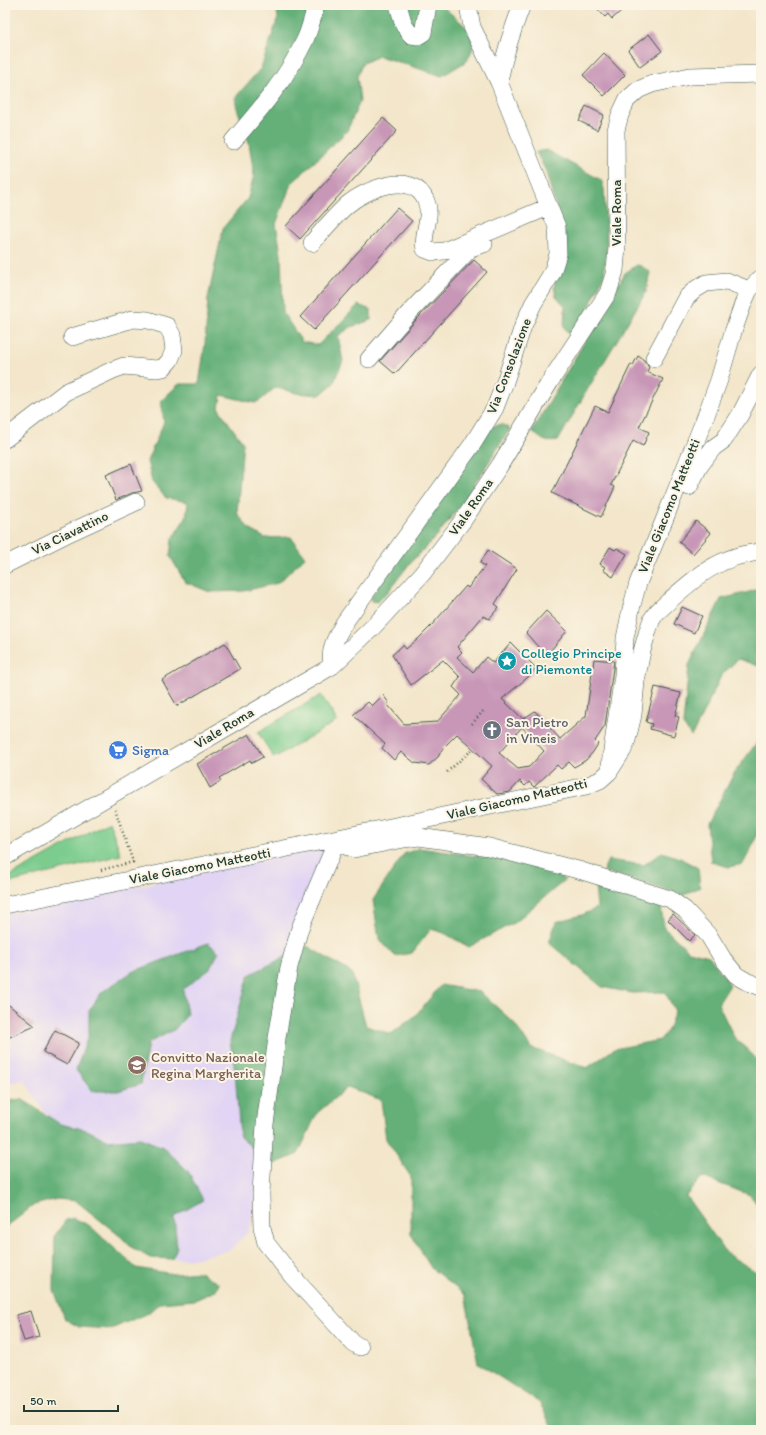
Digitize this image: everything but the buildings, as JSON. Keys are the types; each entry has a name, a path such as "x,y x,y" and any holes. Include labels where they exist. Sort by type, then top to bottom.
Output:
{"street":[{"path":"233,141 267,101 289,70 305,39 316,5"},
{"path":"398,5 404,25 410,35 418,36 423,33 428,5"},
{"path":"456,5 460,15 472,26"},
{"path":"468,5 472,26"},
{"path":"499,82 509,38 522,5"},
{"name":"Via Consolazione","path":"332,666 330,654 331,650 344,622 472,445 494,408 505,382 523,326 533,304 552,272 558,254 557,227 519,129 499,82 472,26"},
{"name":"Viale Roma","path":"5,857 332,666 374,626 422,574 464,518 500,465 551,380 608,293 615,272 617,247 616,130 620,115 627,100 638,90 652,84 690,76 761,74"},
{"path":"312,243 348,204 371,190 396,183 410,184 422,193 427,202 428,218 424,244 426,249 433,252 444,251 548,207"},
{"path":"369,359 408,313 471,248 487,244 488,232"},
{"name":"Viale Giacomo Matteotti","path":"5,905 586,786 600,780 609,772 623,675 625,638 630,609 638,583 670,507 717,386 743,304 749,290 761,278"},
{"path":"654,358 686,298 696,289 706,283 727,281 749,290"},
{"path":"5,439 66,392 112,370 124,366 156,369 163,368 170,360 174,350 172,335 167,326 148,320 133,319 72,337"},
{"path":"670,507 686,491 699,467 713,448 724,440 740,416 761,374"},
{"name":"Via Ciavattino","path":"5,565 136,502"},
{"path":"609,772 623,750 627,740 633,715 636,681 642,651 652,619 657,612 696,577 725,560 738,555 761,552"},
{"path":"360,1347 353,1343 292,1276 266,1243 262,1227 261,1194 265,1124 289,967 300,928 338,838 345,846 354,849 404,838 419,837 435,838 489,847 582,871 670,899 685,910 709,936 723,959 736,975 761,987"}],"path":[{"path":"472,724 484,710"},
{"path":"447,772 473,749"},
{"path":"114,808 133,862"}],"shaded area":[{"name":"Convitto Nazionale Regina Margherita","path":"327,847 292,943 255,1204 249,1231 230,1250 192,1259 150,1258 131,1247 24,1080 5,1084 5,914"}],"green space":[{"path":"276,5 441,5 471,31 473,48 467,61 442,76 379,56 363,63 357,76 360,101 347,131 291,184 276,224 281,254 283,313 302,342 318,345 358,305 371,310 371,320 351,327 338,336 343,361 333,384 320,395 296,393 276,387 255,403 221,395 219,409 243,443 237,513 249,529 265,538 291,537 305,557 278,583 244,591 210,592 185,582 170,556 172,539 186,517 188,502 166,498 152,482 147,461 164,422 161,401 179,384 199,384 205,344 208,298 223,228 248,198 254,175 249,143 235,98 261,68 278,18"},
{"path":"546,150 601,180 604,189 607,243 604,275 577,333 571,337 564,327 565,306 556,296 554,287 566,241 545,169 536,152"},
{"path":"637,265 650,272 646,292 558,441 550,442 538,437 532,431 625,273"},
{"path":"502,424 510,429 463,502 436,537 410,563 388,592 378,602 371,601 371,597 491,427"},
{"path":"761,588 761,667 738,659 721,676 691,736 683,725 689,665 721,599"},
{"path":"321,695 337,721 274,758 258,732"},
{"path":"761,737 761,821 754,843 743,864 729,867 711,862 707,824 735,772"},
{"path":"109,821 121,855 5,884 5,879"},
{"path":"419,848 539,865 565,880 515,922 469,947 444,933 431,929 412,953 395,956 379,939 373,900 404,854"},
{"path":"662,852 680,858 698,868 700,887 684,895 603,871 608,860 644,865"},
{"path":"595,884 661,906 664,928 689,951 709,956 730,985 718,1004 734,1037 761,1063 761,1209 750,1195 702,1177 686,1196 727,1254 761,1275 761,1430 553,1430 540,1403 478,1363 465,1295 431,1268 411,1234 411,1177 386,1139 381,1100 348,1087 317,1113 298,1154 272,1165 240,1137 235,1071 230,1041 249,975 307,946 352,973 366,1026 391,1034 415,1016 441,985 480,992 513,1022 531,1048 587,1068 614,1049 660,1040 668,1030 675,1011 665,992 632,993 602,987 549,943 556,922 582,915 597,908"},
{"path":"208,943 219,952 209,970 183,989 187,1015 174,1030 148,1043 141,1084 118,1091 92,1091 76,1070 89,1033 89,1011 102,992 132,972"},
{"path":"5,1099 23,1100 60,1124 87,1130 109,1141 140,1138 163,1147 188,1171 203,1200 174,1217 177,1247 172,1259 150,1258 131,1247 120,1236 76,1201 57,1199 34,1205 5,1228"},
{"path":"74,1218 90,1226 136,1268 174,1274 200,1272 219,1284 215,1291 195,1300 160,1303 148,1313 111,1329 79,1327 65,1319 54,1290 55,1235 66,1220"}],"place":[{"name":"Collegio Principe di Piemonte","path":"507,661"},
{"name":"San Pietro in Vineis","path":"492,730"},
{"name":"Sigma","path":"118,750"},
{"name":"Convitto Nazionale Regina Margherita","path":"137,1065"}]}
